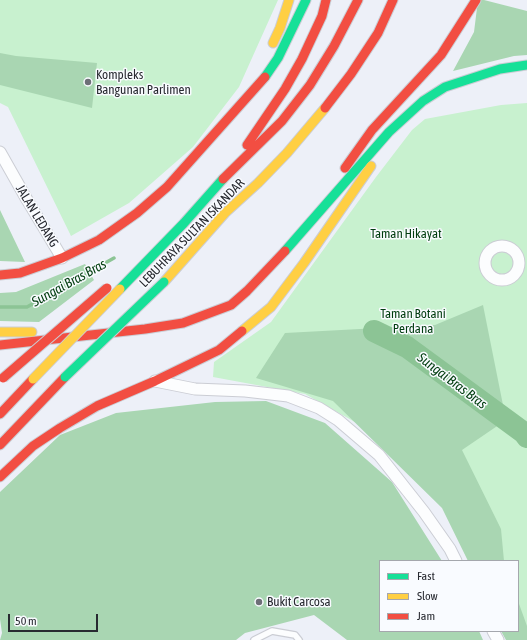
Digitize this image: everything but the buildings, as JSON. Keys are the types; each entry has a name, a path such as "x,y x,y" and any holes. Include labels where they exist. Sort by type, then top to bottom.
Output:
{"main road":[{"path":"246,101 280,28 289,0"},
{"path":"0,276 20,273 62,258 99,240 137,213 167,187 262,82 278,58 306,0"},
{"path":"228,174 285,89 299,65 322,16 326,0"},
{"name":"LEBUHRAYA SULTAN ISKANDAR","path":"0,414 184,223 228,174 282,121 310,84 334,46 358,0"},
{"name":"LEBUHRAYA SULTAN ISKANDAR","path":"0,445 65,377 164,282 226,213 287,153 351,74 378,33 393,0"},
{"path":"288,248 372,130 441,55 476,0"},
{"path":"0,345 144,329 183,323 231,305 247,291 288,248 389,132 423,101 445,86 500,70 527,65"},
{"path":"0,477 33,446 60,428 97,406 179,370 219,350 271,307 365,176 389,132"},
{"path":"1,379 184,223"},
{"path":"0,332 144,329"}],"street":[{"name":"JALAN LEDANG","path":"0,152 62,258"},
{"path":"179,370 181,376 195,389"},
{"path":"155,381 195,389 245,391 288,396 319,408 338,420 378,455 424,512 450,549 456,560"}],"lane":[{"path":"254,640 272,631 295,635 300,640"}],"green space":[{"path":"0,0 278,0 239,87 193,147 129,203 71,236 8,107 0,103"},
{"path":"478,0 484,0 527,11 527,55 514,56 453,71 474,32"},
{"path":"0,53 16,56 97,63 92,108 0,85"},
{"name":"Taman Botani Perdana","path":"527,103 527,640 519,632 519,560 478,560 439,494 394,444 305,394 213,377 214,362 271,322 412,130 425,119 501,105"},
{"path":"0,210 25,262 0,261"},
{"path":"85,264 94,280 39,322 0,321 0,293 16,292"},
{"path":"483,305 506,420 462,450 501,529 504,560 468,560 442,508 333,401 256,378 285,333 435,325"},
{"path":"266,401 325,423 392,482 441,560 379,560 379,632 479,632 483,640 347,640 314,615 245,633 236,640 0,640 2,633 0,619 0,492 60,435 116,413 215,402"},
{"path":"519,604 527,626 527,640 506,640 502,632 519,632"}],"waterway":[{"name":"Sungai Bras Bras","path":"0,307 27,307 114,258"},
{"name":"Sungai Bras Bras","path":"374,331 407,347 524,433 527,437"}],"traffic: fast":[{"path":"265,77 278,58 306,0"},
{"path":"285,251 389,132 423,101 445,87 500,69 527,65"},
{"path":"120,289 184,223 223,179"},
{"path":"65,377 164,282"}],"traffic: slow":[{"path":"273,43 280,28 289,0"},
{"path":"164,282 225,213 258,183 287,153 325,108"},
{"path":"242,331 271,307 304,263 371,166"},
{"path":"33,379 120,289"},
{"path":"0,332 32,332"}],"traffic: jam":[{"path":"247,145 285,89 302,59 322,16 326,0"},
{"path":"223,179 282,121 310,85 334,46 358,0"},
{"path":"325,108 351,74 378,33 393,0"},
{"path":"345,168 372,130 441,55 476,0"},
{"path":"0,275 20,273 62,258 99,240 137,213 167,187 265,77"},
{"path":"0,345 145,329 183,323 231,305 247,291 285,251"},
{"path":"3,378 107,288"},
{"path":"0,477 33,446 60,428 97,406 155,381 219,350 242,331"},
{"path":"0,445 65,377"},
{"path":"0,414 33,379"}],"place":[{"name":"Kompleks Bangunan Parlimen","path":"88,82"},
{"name":"Bukit Carcosa","path":"259,602"}],"park label":[{"name":"Taman Hikayat","path":"406,234"}]}
